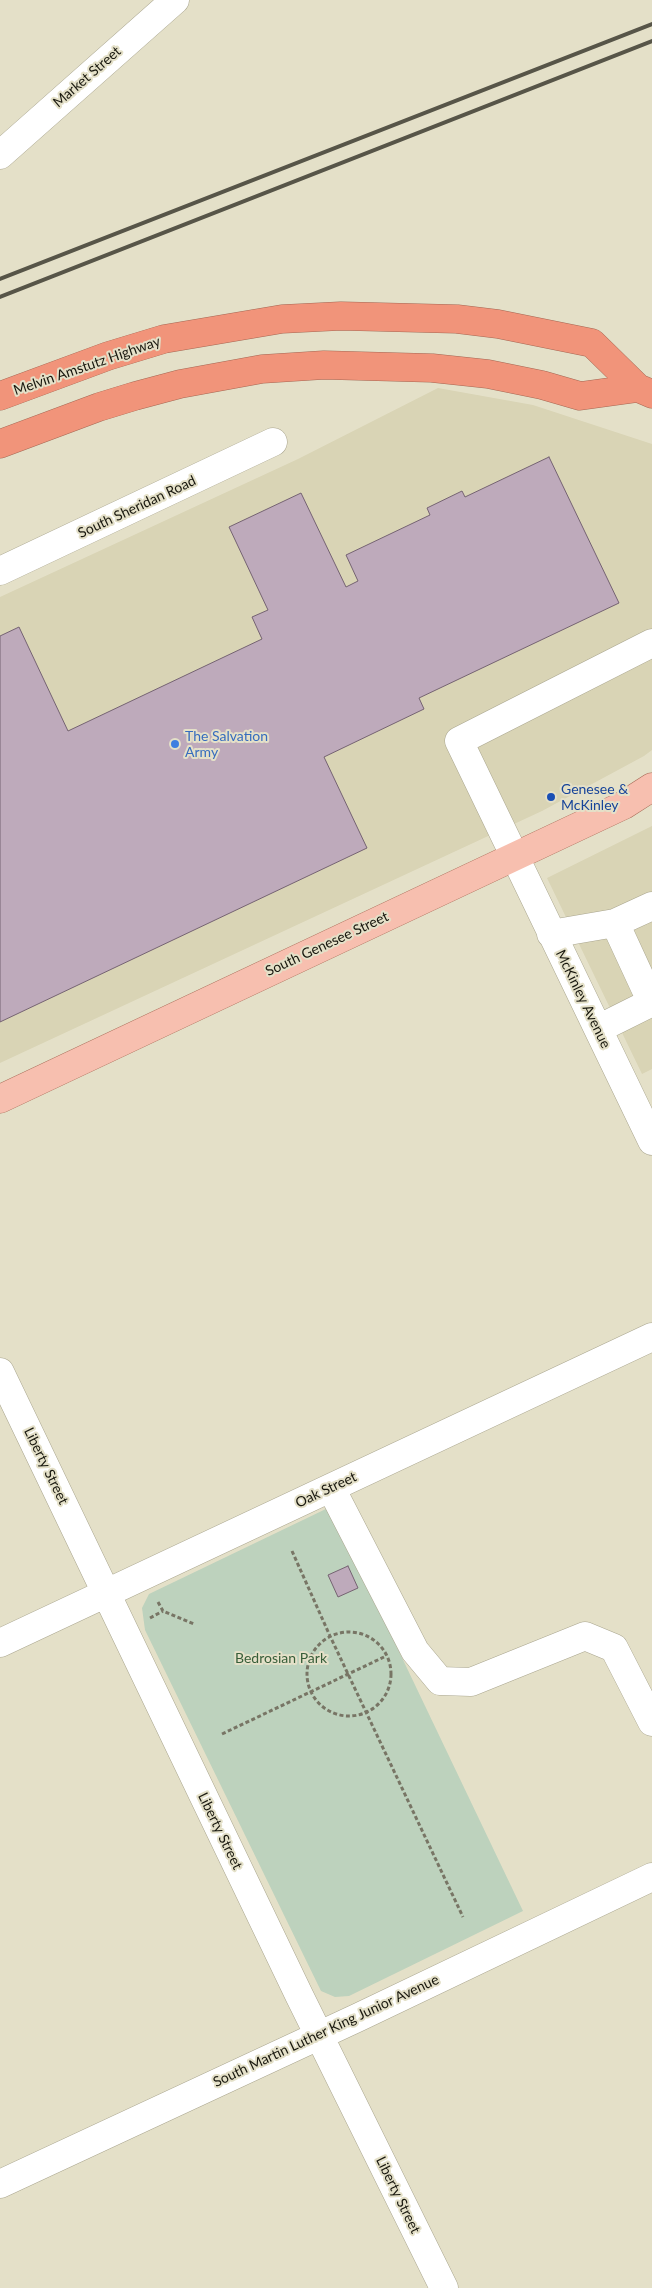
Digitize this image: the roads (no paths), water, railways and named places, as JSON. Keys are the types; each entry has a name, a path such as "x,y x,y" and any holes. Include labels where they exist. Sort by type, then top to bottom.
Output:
{"highway":[{"name":"Melvin Amstutz Highway","path":"0,396 108,356 164,339 282,319 341,316 457,319 498,324 592,343 645,391"},
{"name":"Melvin Amstutz Highway","path":"0,444 99,406 180,384 262,369 324,365 432,368 488,374 542,385 580,396 645,391"}],"main road":[{"name":"South Genesee Street","path":"0,1099 624,805 652,787"}],"street":[{"name":"Market Street","path":"0,154 175,0"},
{"name":"South Sheridan Road","path":"0,571 273,442"},
{"name":"McKinley Avenue","path":"652,643 460,741 652,1141"},
{"path":"551,934 616,923 652,906"},
{"path":"598,1029 652,1002 616,923"},
{"name":"Oak Street","path":"0,1643 652,1337"},
{"name":"Liberty Street","path":"0,1372 108,1593 319,2035 444,2288"},
{"path":"331,1488 415,1650 440,1681 472,1682 585,1636 614,1648 652,1722"},
{"name":"South Martin Luther King Junior Avenue","path":"0,2184 652,1877"}],"railway":[{"path":"0,279 652,24"},
{"path":"0,297 652,41"}],"place":[{"name":"The Salvation Army","path":"175,744"},
{"name":"Genesee & McKinley","path":"551,797"}],"park label":[{"name":"Bedrosian Park","path":"281,1658"}]}
